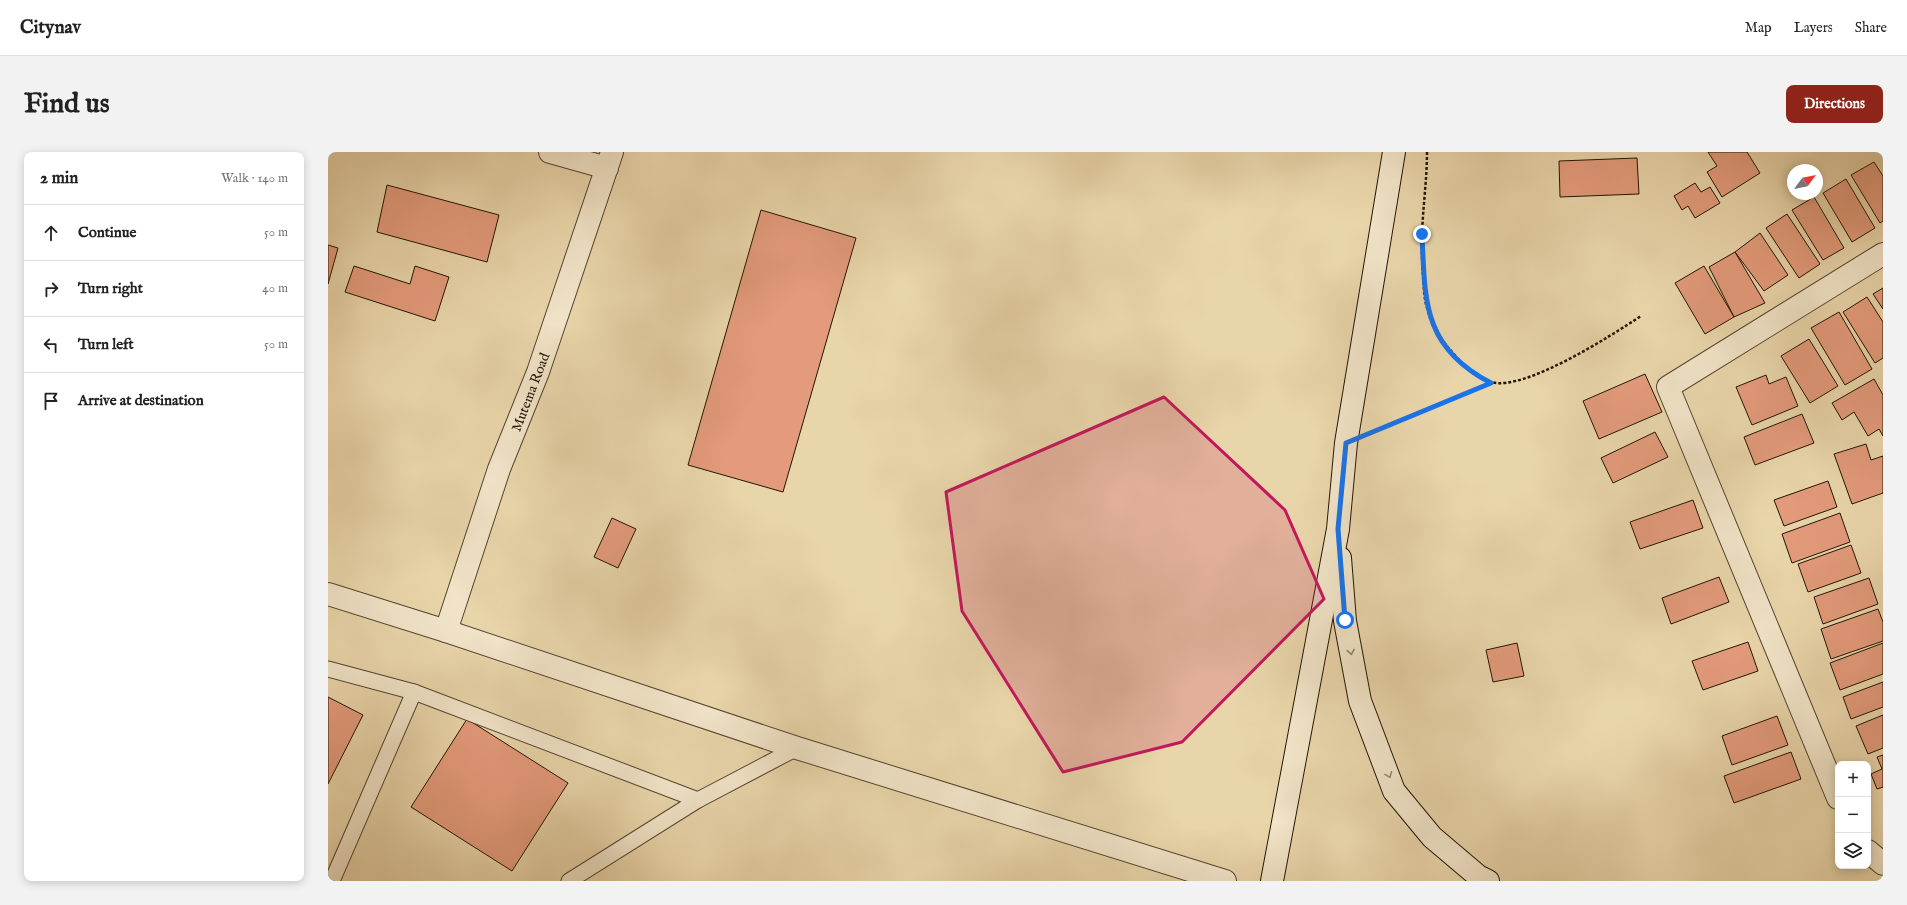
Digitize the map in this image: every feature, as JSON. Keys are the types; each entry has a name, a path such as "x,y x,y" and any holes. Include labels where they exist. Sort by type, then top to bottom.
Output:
{"street":[{"path":"550,152 609,160"},
{"path":"1272,881 1338,529 1346,443 1394,152"},
{"name":"Mutema Road","path":"446,631 499,469 538,372 609,160"},
{"path":"1838,797 1668,387 1883,254"},
{"path":"1338,529 1345,620 1360,701 1394,791 1432,837 1478,876 1488,881"},
{"path":"328,594 446,631 797,748 1225,881"},
{"path":"1871,854 1883,864"}],"lane":[{"path":"328,669 414,692 698,800"},
{"path":"332,881 414,692"},
{"path":"568,881 698,800 797,748"}],"path":[{"path":"1427,152 1422,234 1424,293 1432,323 1440,340 1459,360 1472,372 1491,383"},
{"path":"1346,443 1491,383 1510,382 1529,378 1588,350 1641,316"}],"highlighted area":[{"path":"1164,397 1285,510 1324,599 1182,742 1063,772 962,611 946,492"}],"building":[{"path":"1708,152 1747,152 1760,173 1722,197 1707,172 1717,166"},
{"path":"1637,158 1639,194 1560,197 1559,161"},
{"path":"1874,162 1883,176 1883,221 1880,223 1851,175"},
{"path":"1846,179 1875,228 1852,242 1823,193"},
{"path":"1695,183 1701,192 1710,187 1720,203 1695,218 1688,206 1682,210 1674,196"},
{"path":"387,185 499,215 487,262 377,232"},
{"path":"1809,200 1816,200 1844,248 1823,260 1792,210"},
{"path":"761,210 856,238 783,492 688,465"},
{"path":"1787,214 1820,264 1799,278 1766,228"},
{"path":"1760,233 1788,275 1764,291 1735,252"},
{"path":"328,245 338,248 328,284"},
{"path":"1735,252 1765,303 1734,317 1709,267"},
{"path":"354,266 410,284 415,266 449,277 435,321 345,292"},
{"path":"1704,266 1734,317 1705,334 1675,283"},
{"path":"1883,288 1883,309 1873,294"},
{"path":"1867,297 1883,322 1883,358 1875,363 1843,312"},
{"path":"1839,312 1872,369 1845,385 1811,328"},
{"path":"1809,339 1838,386 1810,403 1781,356"},
{"path":"1645,374 1662,412 1599,439 1583,401"},
{"path":"1766,375 1769,384 1786,377 1798,406 1752,425 1736,387"},
{"path":"1874,379 1883,395 1883,436 1879,429 1868,436 1854,412 1842,420 1832,403"},
{"path":"1802,414 1814,443 1755,465 1744,437"},
{"path":"1655,432 1668,457 1613,483 1601,458"},
{"path":"1866,444 1871,460 1883,456 1883,493 1852,504 1834,454"},
{"path":"1828,481 1837,507 1784,526 1774,500"},
{"path":"1693,500 1703,528 1640,549 1630,522"},
{"path":"1840,513 1850,542 1792,563 1782,534"},
{"path":"612,518 636,529 618,568 594,557"},
{"path":"1851,545 1861,573 1808,592 1798,564"},
{"path":"1719,577 1729,602 1671,624 1662,598"},
{"path":"1869,578 1878,604 1823,624 1814,597"},
{"path":"1878,609 1883,622 1883,641 1831,659 1821,629"},
{"path":"1748,642 1758,671 1703,690 1692,661"},
{"path":"1517,643 1524,676 1493,682 1486,650"},
{"path":"1883,643 1883,674 1840,690 1830,663"},
{"path":"1883,682 1883,707 1851,719 1843,697"},
{"path":"328,697 363,715 328,784"},
{"path":"1883,715 1883,748 1868,754 1856,726"},
{"path":"1777,716 1788,745 1732,765 1722,736"},
{"path":"467,719 568,783 512,871 411,807"},
{"path":"1791,752 1801,779 1734,803 1724,776"},
{"path":"1883,755 1883,787 1877,789 1871,774 1882,769 1877,757"}],"route":[{"path":"1345,620 1338,529 1346,443 1491,383 1472,372 1459,360 1440,340 1432,323 1424,293 1422,234"}]}
